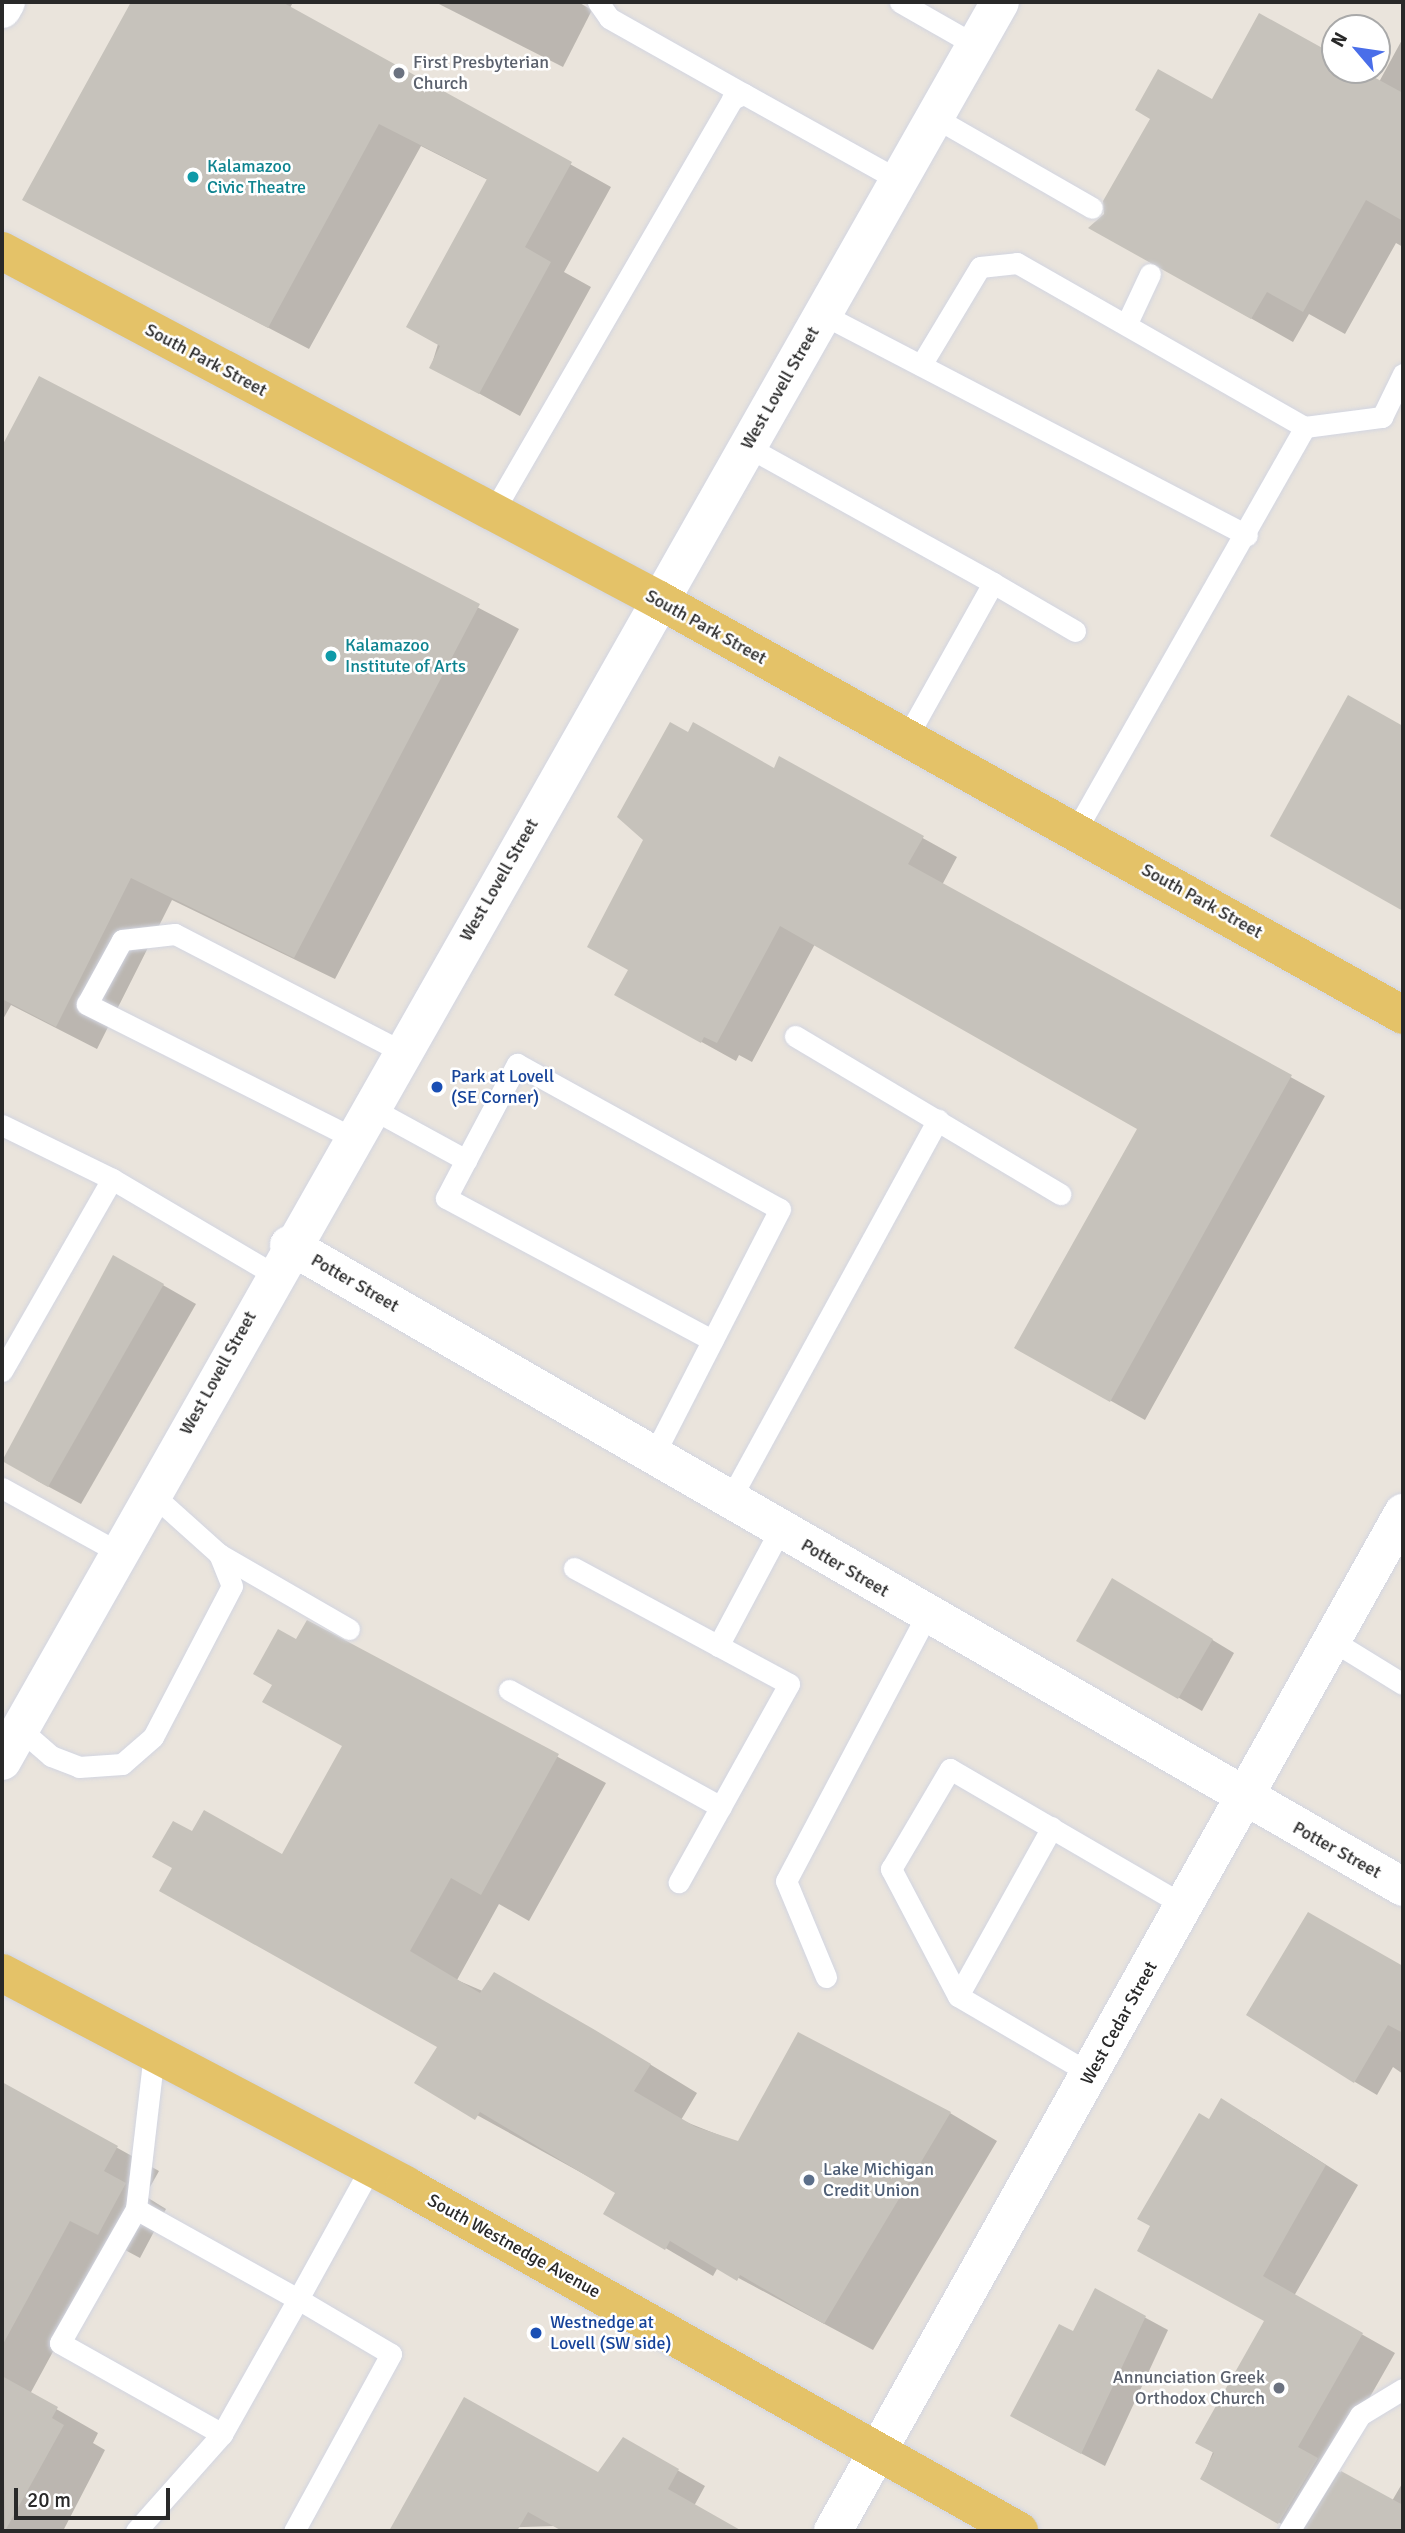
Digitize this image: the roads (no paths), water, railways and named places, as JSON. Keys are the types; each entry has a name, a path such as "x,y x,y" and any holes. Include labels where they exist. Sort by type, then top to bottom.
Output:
{"main road":[{"name":"South Park Street","path":"2,251 659,600 1076,830 1403,1015"},
{"name":"South Westnedge Avenue","path":"2,1973 371,2167 1019,2531"}],"street":[{"path":"2,9 6,2"},
{"name":"West Lovell Street","path":"11,1745 281,1259 1000,2"},
{"name":"Potter Street","path":"281,1259 653,1456 1245,1800 1403,1887"},
{"name":"West Cedar Street","path":"833,2531 1245,1800 1403,1513"}],"lane":[{"path":"598,2 609,18 897,179"},
{"path":"900,2 975,45"},
{"path":"493,512 732,99 744,94"},
{"path":"934,117 1091,208"},
{"path":"921,365 980,267 996,261 1053,279 1305,427 1382,417 1403,374"},
{"path":"1127,323 1150,274"},
{"path":"822,314 1247,535"},
{"path":"1076,830 1247,535 1305,427"},
{"path":"746,446 1076,631"},
{"path":"907,737 993,583"},
{"path":"401,1051 175,934 122,940 87,1004 360,1122 466,1160"},
{"path":"795,1036 1060,1194"},
{"path":"653,1456 780,1209 517,1064 446,1198 712,1340"},
{"path":"729,1501 938,1120"},
{"path":"2,1125 281,1259"},
{"path":"4,1361 111,1179"},
{"path":"2,1488 118,1552"},
{"path":"151,1493 219,1554 349,1629"},
{"path":"719,1646 780,1530"},
{"path":"11,1745 79,1767 122,1764 142,1746 232,1586 219,1554"},
{"path":"574,1568 789,1684 679,1882"},
{"path":"826,1978 786,1881 927,1615"},
{"path":"1333,1641 1403,1684"},
{"path":"509,1690 720,1807"},
{"path":"1091,2074 958,1996 891,1869 950,1769 1185,1906"},
{"path":"958,1996 1052,1827"},
{"path":"154,2053 136,2210 60,2343 222,2434"},
{"path":"136,2531 222,2434 371,2167"},
{"path":"136,2210 298,2299 391,2354 294,2531"},
{"path":"1289,2531 1360,2414 1403,2389"}],"place":[{"name":"First Presbyterian Church","path":"399,73"},
{"name":"Kalamazoo Civic Theatre","path":"193,177"},
{"name":"Kalamazoo Institute of Arts","path":"331,656"},
{"name":"Park at Lovell (SE Corner)","path":"437,1087"},
{"name":"Lake Michigan Credit Union","path":"809,2180"},
{"name":"Westnedge at Lovell (SW side)","path":"536,2333"},
{"name":"Annunciation Greek Orthodox Church","path":"1279,2388"}]}
